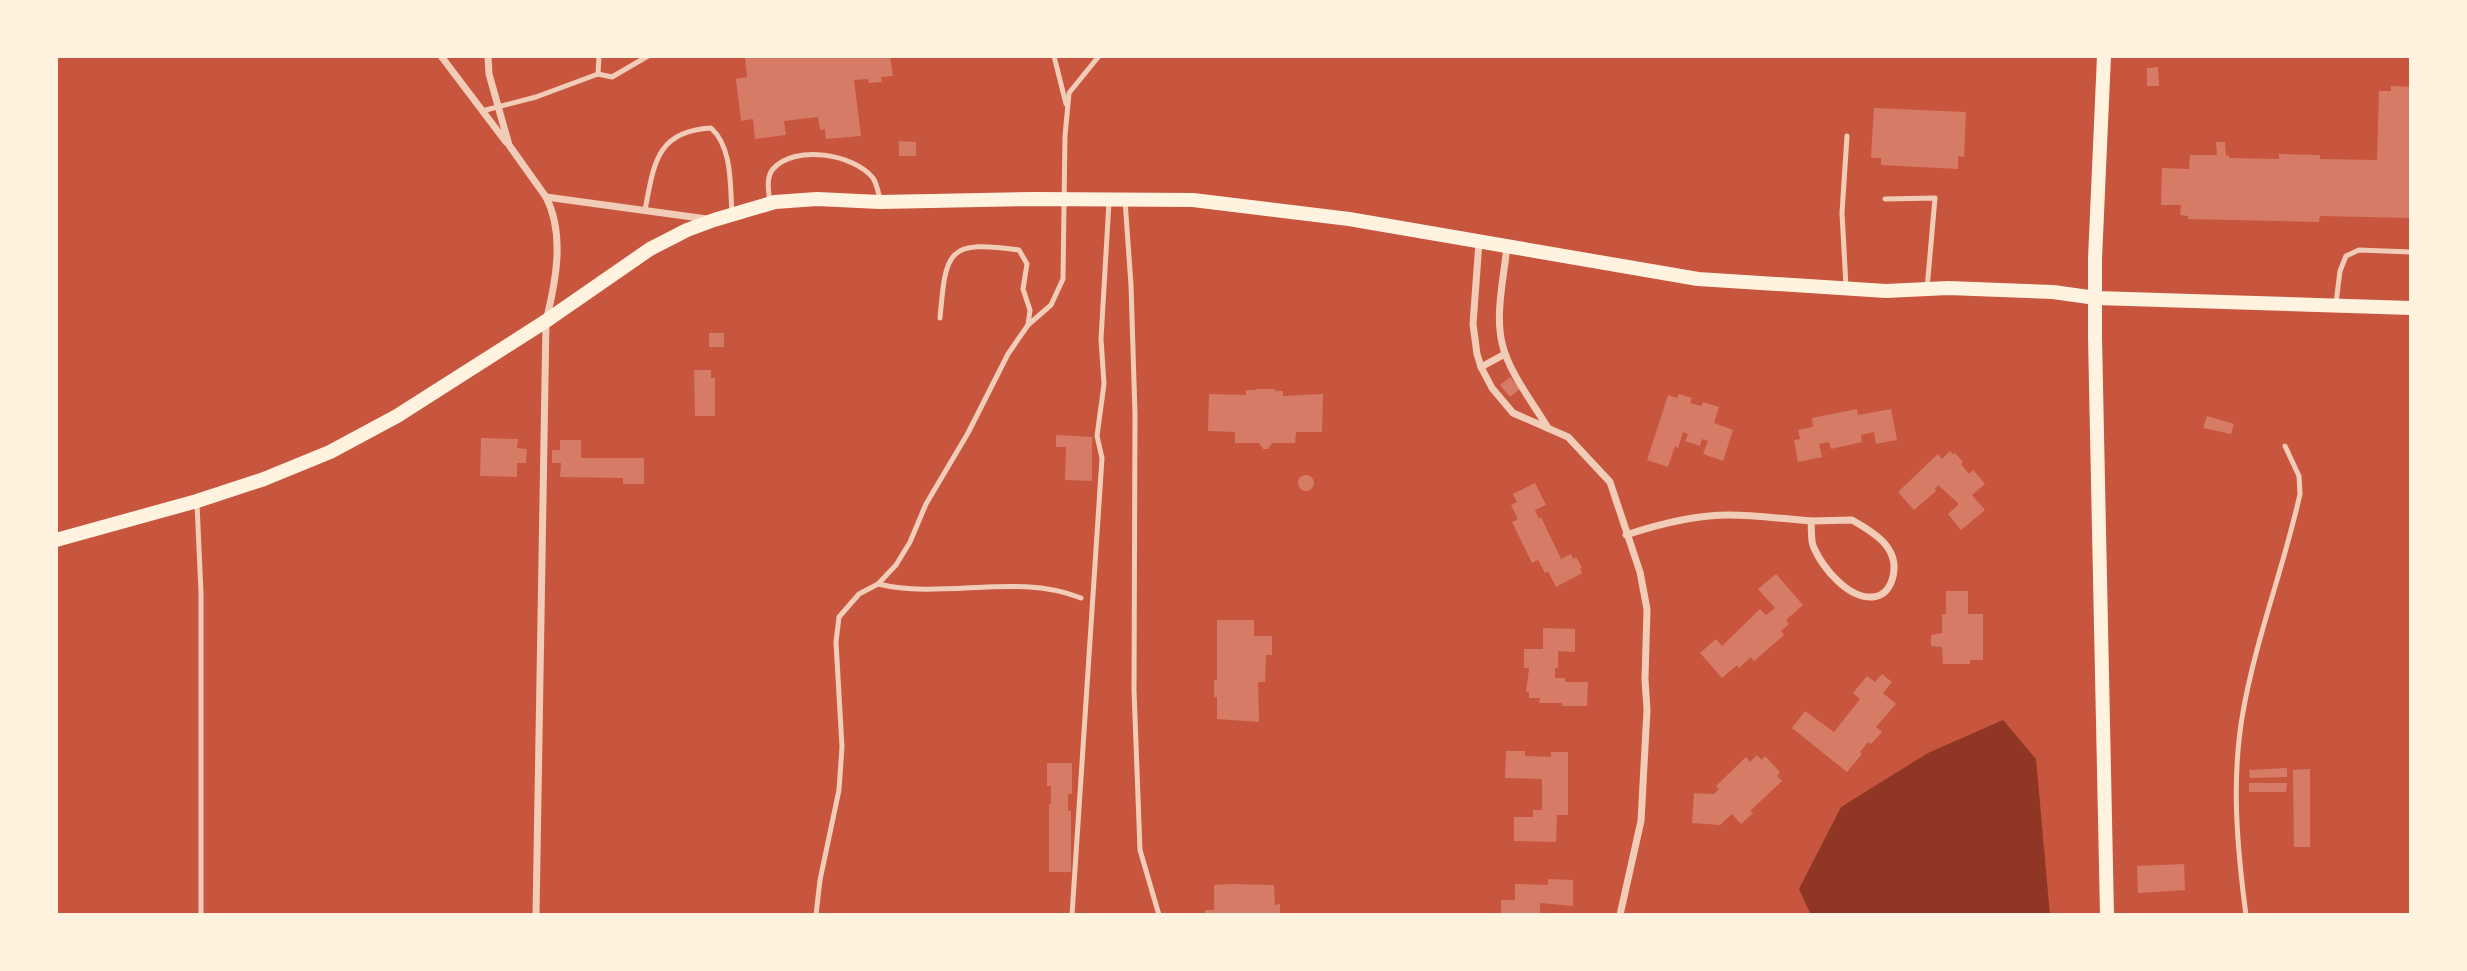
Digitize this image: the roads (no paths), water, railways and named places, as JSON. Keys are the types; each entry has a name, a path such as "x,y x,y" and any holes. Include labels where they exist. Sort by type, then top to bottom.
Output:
{"main road":[{"path":"2104,56 2096,298 2099,594 2107,915"},
{"path":"56,540 197,501 264,479 330,452 397,416 546,321 650,249 687,230 770,203 817,200 1194,200 1349,219 1698,279 1886,291 1948,288 2053,292 2096,298 2411,308"}],"street":[{"path":"441,56 546,197 554,213 557,240 554,291 546,321 536,915"},
{"path":"488,56 489,74 509,145"},
{"path":"546,197 714,220"},
{"path":"1479,241 1473,324 1481,367 1492,388 1513,413 1568,437 1610,482 1640,572 1647,609 1647,710 1641,821 1620,915"},
{"path":"1507,246 1500,326 1505,354 1548,428"},
{"path":"1481,367 1505,354"},
{"path":"1626,535 1653,526 1729,515 1811,521 1852,520 1872,531 1887,545 1893,557 1895,570 1891,585 1885,592 1874,597 1847,589 1825,565 1812,545 1811,521"}],"lane":[{"path":"598,56 598,74"},
{"path":"482,111 536,97 598,74 612,77 648,56"},
{"path":"1054,56 1067,109"},
{"path":"816,915 820,880 839,790 842,747 836,642 839,617 859,594 878,584 896,565 910,542 926,504 968,433 1008,354 1028,326 1051,305 1063,278 1065,136 1069,93 1099,56"},
{"path":"645,210 657,161 670,138 693,129 711,128 720,136 727,162 732,214"},
{"path":"1846,136 1842,213 1846,289"},
{"path":"770,203 768,188 771,171 784,160 809,154 837,157 859,165 874,180 880,202"},
{"path":"1885,199 1935,198 1927,289"},
{"path":"1072,915 1102,458 1097,436 1104,384 1101,339 1106,199"},
{"path":"1125,200 1135,414 1134,690 1140,850 1159,915"},
{"path":"940,318 943,280 949,259 967,247 995,247 1019,250 1027,264 1023,289 1030,310 1028,326"},
{"path":"2336,306 2340,271 2346,256 2359,250 2411,252"},
{"path":"2246,915 2240,868 2235,773 2243,711 2300,494 2299,476 2285,446"},
{"path":"197,501 201,592 201,915"},
{"path":"878,584 899,589 938,590 1036,586 1063,591 1081,598"}]}
